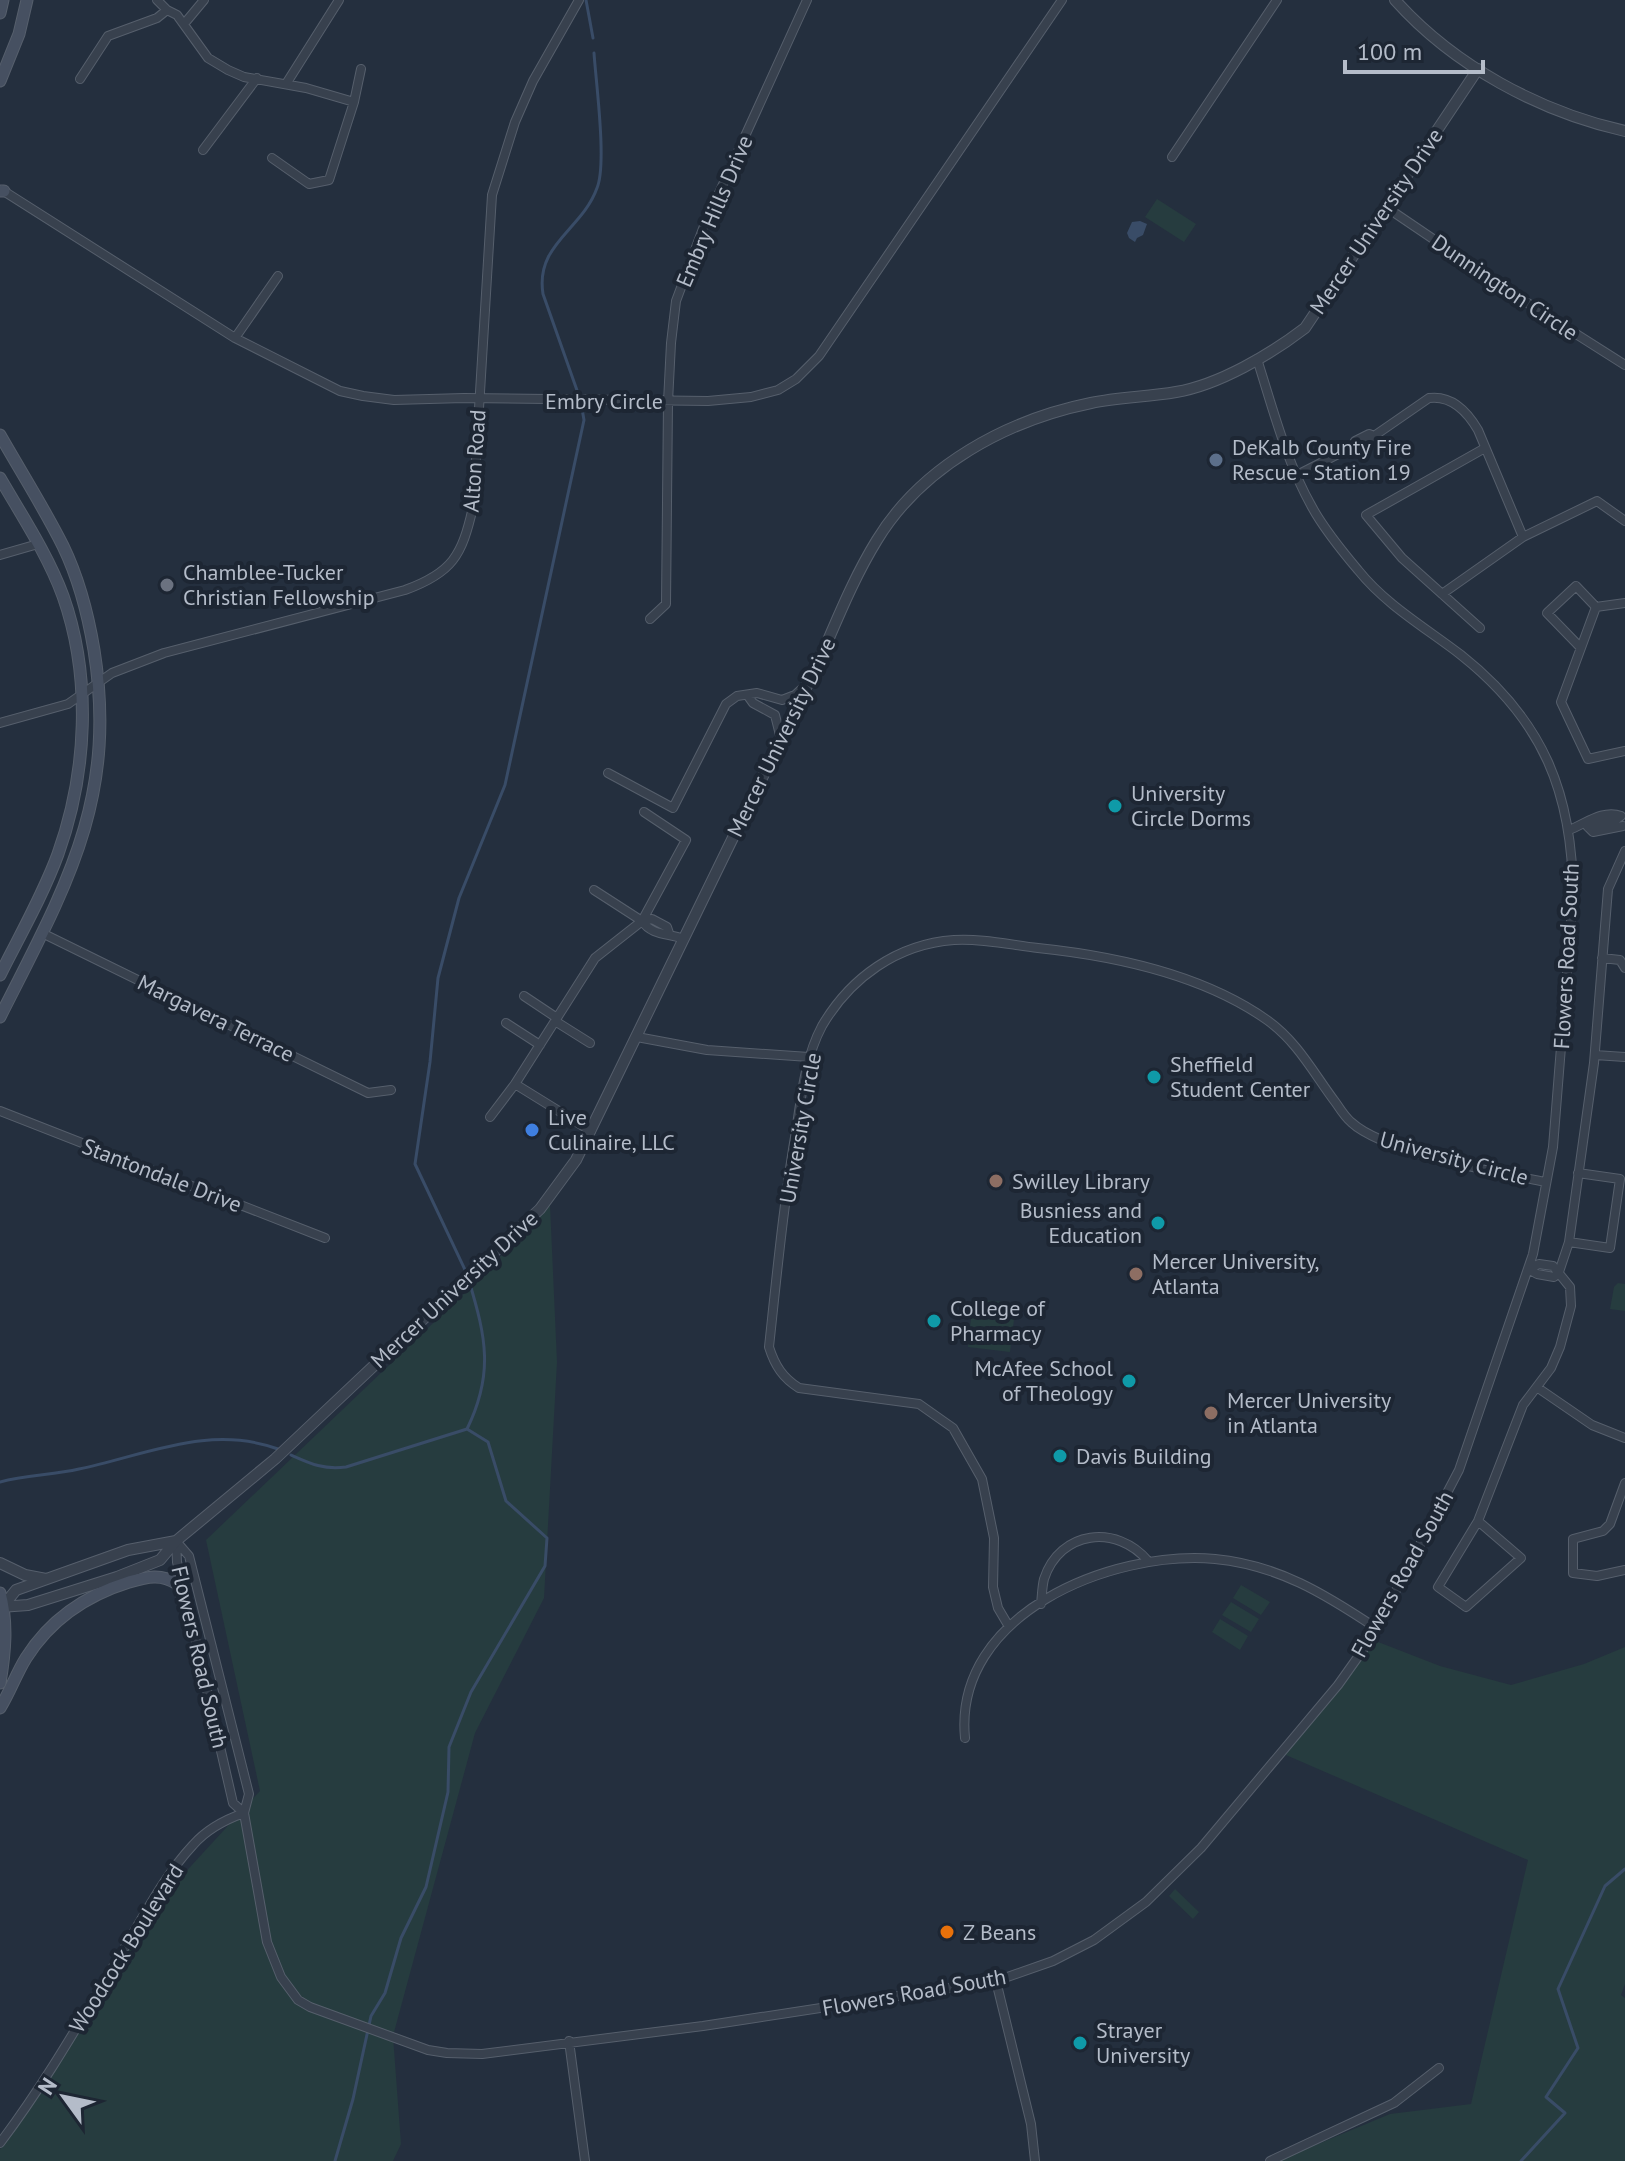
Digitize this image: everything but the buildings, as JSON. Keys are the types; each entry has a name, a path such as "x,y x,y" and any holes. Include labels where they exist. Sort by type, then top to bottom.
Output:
{"main road":[{"path":"0,13 3,0"},
{"path":"0,81 19,34 27,0"},
{"path":"0,435 64,546 88,617 99,682 101,741 89,816 69,878 0,1017"},
{"path":"0,478 38,544 63,596 78,659 82,696 82,740 77,785 59,853 0,975"},
{"path":"0,1708 26,1658 43,1634 89,1598 152,1575 177,1584 189,1611"},
{"path":"0,1593 5,1652 0,1683"}],"street":[{"path":"157,0 177,15 208,58 244,77 286,84 354,102"},
{"path":"184,24 204,0"},
{"path":"286,84 339,0"},
{"name":"Alton Road","path":"0,723 68,704 112,673 164,653 405,590 444,571 456,557 468,531 473,507 492,195 515,122 533,81 579,0"},
{"name":"Embry Hills Drive","path":"650,619 666,604 668,402 676,301 686,270 807,0"},
{"name":"Embry Circle","path":"1,190 235,338 340,391 394,400 668,402 737,399 778,390 796,379 819,356 1062,0"},
{"path":"1172,157 1277,0"},
{"path":"1395,0 1431,34 1478,69 1556,111 1625,131"},
{"path":"80,79 108,36 157,18 167,10"},
{"path":"272,158 309,184 329,180 354,102 361,69"},
{"name":"Mercer University Drive","path":"2,1606 28,1605 160,1560 176,1541 275,1459 540,1209 576,1160 591,1131 781,740 853,582 878,538 900,508 967,451 1050,414 1089,403 1141,394 1176,392 1198,386 1283,345 1305,328 1478,69"},
{"path":"203,150 257,78"},
{"name":"Dunnington Circle","path":"1386,207 1625,365"},
{"path":"235,338 278,276"},
{"name":"Flowers Road South","path":"176,1541 189,1556 249,1794 244,1813 267,1942 281,1977 298,2000 310,2007 419,2047 447,2053 482,2054 703,2026 996,1981 1053,1961 1094,1940 1146,1902 1201,1848 1338,1685 1376,1628 1459,1470 1528,1269 1546,1182 1557,1102 1573,897 1569,830 1554,775 1525,718 1488,678 1407,616 1360,573 1312,509 1257,359"},
{"path":"1297,475 1352,447 1355,441 1369,434 1374,436 1429,398 1450,400 1471,418 1523,537"},
{"path":"1480,628 1402,558 1366,515 1485,448"},
{"path":"1442,594 1523,537 1597,501 1625,521"},
{"path":"0,555 38,544"},
{"path":"1580,647 1547,613 1576,586 1596,607"},
{"path":"1596,607 1625,603"},
{"path":"1596,607 1561,702 1588,759 1625,751"},
{"path":"608,773 673,808 726,704 737,696 757,693 782,700 795,695 808,683"},
{"path":"748,696 753,703 775,715 781,740"},
{"path":"769,712 775,699"},
{"path":"490,1117 515,1084 595,958 642,921 686,840 644,812"},
{"path":"1569,830 1623,816 1625,839"},
{"path":"1585,826 1593,832 1623,826"},
{"path":"1528,1269 1554,1277 1559,1272 1569,1242 1595,1055 1608,889 1625,851"},
{"path":"594,890 642,921 647,928 661,935 669,933 684,939"},
{"name":"Margavera Terrace","path":"42,933 368,1093 391,1090"},
{"name":"University Circle","path":"1008,1625 998,1608 993,1587 994,1538 982,1479 953,1428 919,1404 799,1388 787,1381 769,1347 789,1173 809,1057 822,1026 840,999 870,970 891,958 953,940 1068,951 1138,964 1194,984 1248,1008 1268,1021 1297,1046 1350,1122 1373,1137 1482,1170 1546,1182"},
{"path":"1602,958 1620,960 1625,968"},
{"path":"524,996 590,1043"},
{"path":"506,1023 540,1045"},
{"path":"637,1037 707,1050 809,1057"},
{"path":"1595,1055 1625,1057"},
{"path":"515,1084 591,1131"},
{"name":"Stantondale Drive","path":"0,1111 325,1238"},
{"path":"1569,1242 1610,1248 1620,1179 1578,1173"},
{"path":"1478,1521 1521,1558 1466,1607 1438,1587 1478,1521 1523,1405 1538,1388 1560,1347 1571,1306 1570,1287 1559,1272"},
{"path":"1538,1388 1592,1425 1625,1438"},
{"path":"1625,1483 1610,1524 1603,1531 1573,1539 1573,1573 1597,1576 1625,1570"},
{"path":"1041,1604 1044,1581 1051,1564 1076,1542 1101,1535 1123,1540 1138,1549 1148,1561"},
{"name":"Mercer University Drive","path":"2,1606 15,1591 128,1550 176,1541"},
{"name":"Flowers Road South","path":"176,1541 177,1562 233,1803 244,1813"},
{"path":"965,1738 965,1710 972,1677 985,1653 1008,1625 1071,1586 1148,1561 1215,1559 1279,1574 1320,1591 1376,1628"},
{"path":"0,1563 18,1573 48,1579"},
{"name":"Woodcock Boulevard","path":"0,2143 29,2105 164,1883 192,1845 226,1819 244,1813"},
{"path":"996,1981 1031,2124 1035,2161"},
{"path":"569,2041 585,2161"},
{"path":"1270,2161 1394,2103 1439,2068"}],"green space":[{"path":"1157,199 1196,224 1184,242 1145,217"},
{"path":"550,1205 557,1362 544,1598 475,1733 393,2036 401,2144 393,2161 0,2161 0,2149 22,2118 135,1927 260,1791 206,1540 475,1283"},
{"path":"1618,1283 1625,1284 1625,1311 1610,1309 1614,1287"},
{"path":"973,1299 1016,1303 1010,1352 968,1347"},
{"path":"1241,1585 1270,1602 1261,1615 1233,1598"},
{"path":"1231,1602 1259,1619 1251,1632 1222,1615"},
{"path":"1220,1619 1248,1636 1240,1650 1212,1632"},
{"path":"1373,1640 1440,1666 1511,1685 1584,1664 1625,1647 1625,1984 1621,1995 1625,1998 1625,2161 1277,2161 1390,2114 1471,2104 1528,1860 1279,1752"},
{"path":"1175,1889 1199,1912 1193,1919 1169,1896"}],"water":[{"path":"1132,222 1147,224 1143,235 1135,242 1127,233"}],"waterway":[{"path":"586,0 593,38"},
{"path":"579,396 543,294 542,277 553,250 590,203 600,177 601,143 594,53"},
{"path":"467,1274 415,1164 438,978 459,898 505,785 584,420 581,403"},
{"path":"467,1429 476,1409 484,1373 483,1338 469,1281"},
{"path":"291,1455 318,1466 346,1467 467,1429 488,1442 506,1501 547,1538 545,1566 471,1692 449,1747 448,1792 426,1887 401,1938 385,1993 371,2016 353,2099 335,2161"},
{"path":"0,1482 79,1469 178,1444 203,1441 253,1442 278,1449"},
{"path":"1521,2161 1565,2113 1546,2097 1578,2048 1558,1989 1605,1886 1625,1869"}],"place":[{"name":"DeKalb County Fire Rescue - Station 19","path":"1216,460"},
{"name":"Chamblee-Tucker Christian Fellowship","path":"167,585"},
{"name":"University Circle Dorms","path":"1115,806"},
{"name":"Sheffield Student Center","path":"1154,1077"},
{"name":"Live Culinaire, LLC","path":"532,1130"},
{"name":"Swilley Library","path":"996,1181"},
{"name":"Busniess and Education","path":"1158,1223"},
{"name":"Mercer University, Atlanta","path":"1136,1274"},
{"name":"College of Pharmacy","path":"934,1321"},
{"name":"McAfee School of Theology","path":"1129,1381"},
{"name":"Mercer University in Atlanta","path":"1211,1413"},
{"name":"Davis Building","path":"1060,1456"},
{"name":"Z Beans","path":"947,1932"},
{"name":"Strayer University","path":"1080,2043"}]}
